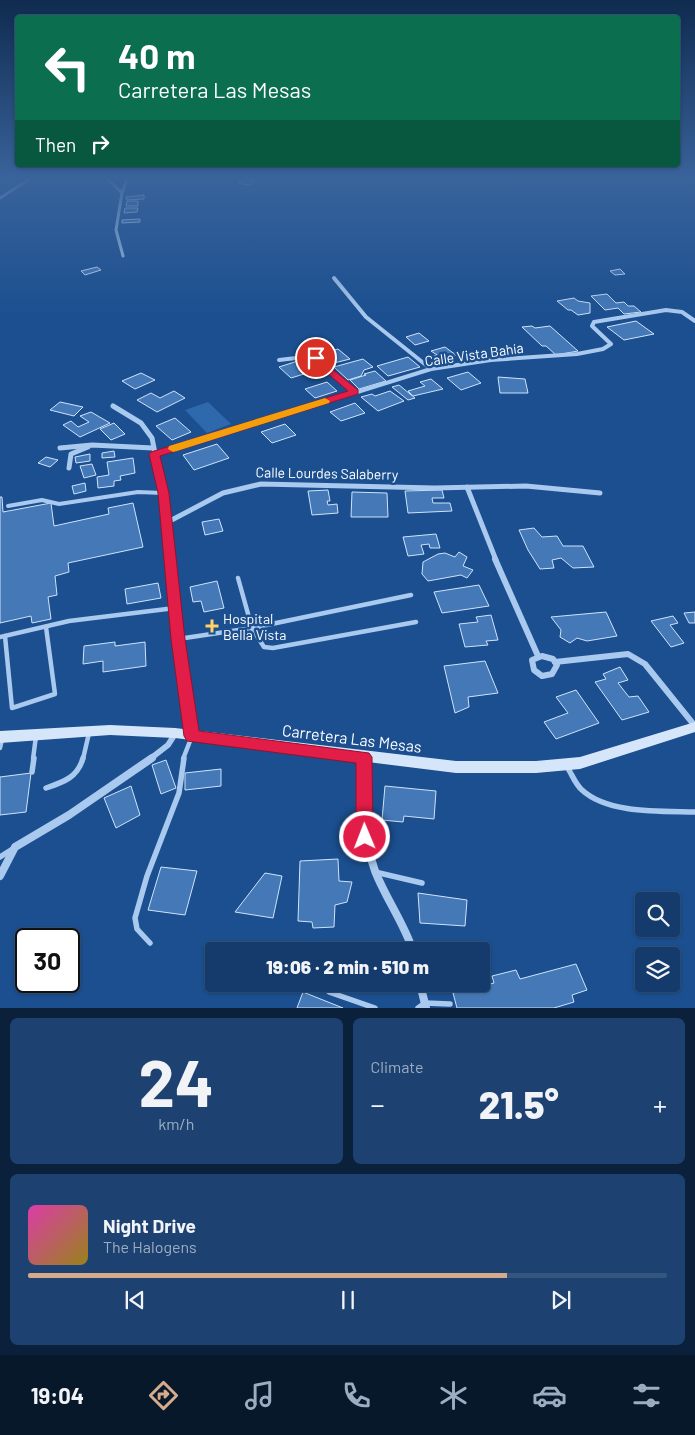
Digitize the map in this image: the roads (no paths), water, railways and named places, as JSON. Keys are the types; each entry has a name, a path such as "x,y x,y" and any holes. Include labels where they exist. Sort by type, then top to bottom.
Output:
{"street":[{"path":"117,223 116,230 123,256"},
{"path":"334,278 366,317 431,369"},
{"name":"Calle Vista Bahía","path":"154,454 431,369 491,360 577,354 603,349 611,344 592,326 594,322 666,310 682,312 695,321"},
{"path":"279,360 305,357 316,358 355,392"},
{"path":"113,406 141,423 152,438 163,493 178,639 192,736"},
{"path":"60,448 92,445 153,448"},
{"path":"69,468 71,454 92,445"},
{"name":"Calle Lourdes Salaberry","path":"166,524 219,494 244,485 543,486 600,493"},
{"path":"468,487 482,529 538,656"},
{"path":"555,662 628,654 637,658 645,664 695,727"},
{"path":"538,656 549,657 555,662 557,665 556,672 549,676 540,675 530,667 532,660 538,656"},
{"name":"Carretera Las Mesas","path":"1,741 36,734 110,730 175,733 464,768 566,765 611,754 695,727"},
{"path":"0,876 15,847 69,815 144,764 168,745 175,733"},
{"path":"364,757 365,837 376,872 408,933 410,942"},
{"path":"421,992 423,1006"}],"lane":[{"path":"8,506 42,500 59,504 138,492 163,493"},
{"path":"238,578 252,628 264,647 273,648 416,622"},
{"path":"178,639 252,628 411,595"},
{"path":"46,626 55,694 12,708 2,637 46,626 69,621 175,608"},
{"path":"46,788 65,783 77,775 89,731"},
{"path":"32,772 36,734"},
{"path":"150,943 137,929 135,918 147,876 179,793 183,760 192,736"},
{"path":"566,765 582,790 610,804 695,812"},
{"path":"0,857 15,847"},
{"path":"376,872 422,883"},
{"path":"329,992 375,1008"},
{"path":"423,1006 450,1004"}],"place":[{"name":"Hospital Bella Vista","path":"212,626"}]}
